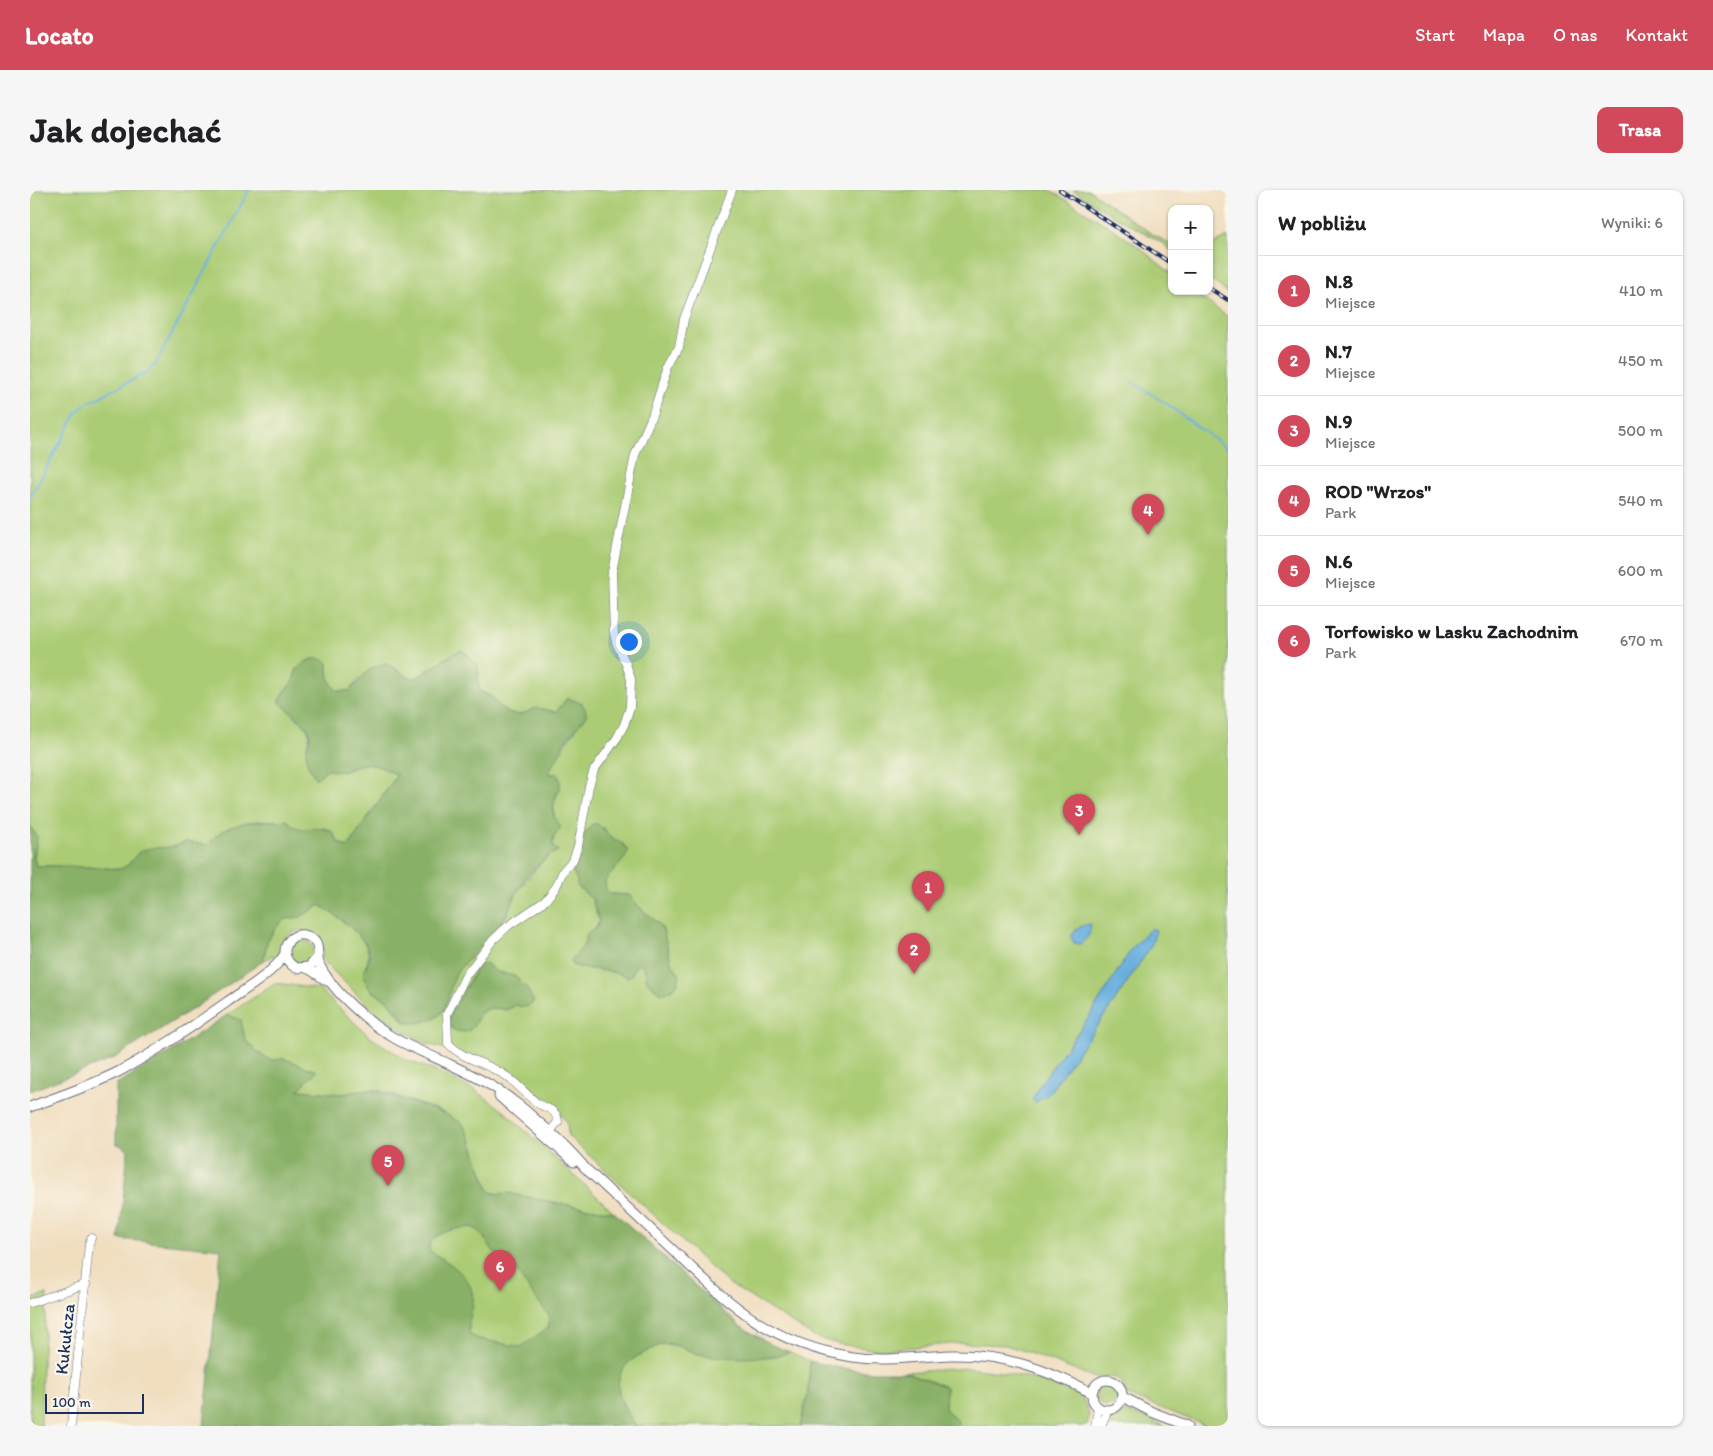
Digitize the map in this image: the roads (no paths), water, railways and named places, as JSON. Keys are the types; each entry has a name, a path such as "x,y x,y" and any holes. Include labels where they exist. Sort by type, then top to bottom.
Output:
{"main road":[{"path":"338,989 312,970 296,968 287,961 285,954 286,946 292,938 301,935 311,938 317,945 317,958 323,970 362,1015 388,1036 451,1065 517,1103 574,1162 585,1168 724,1299 760,1325 778,1335 818,1349 850,1356 892,1360 951,1355 985,1356 1027,1365 1094,1389"},
{"path":"30,1107 80,1089 119,1071 207,1016 257,981 276,965 285,954"},
{"path":"306,968 314,963 317,958"},
{"path":"257,981 291,965"},
{"path":"1103,1380 1112,1380 1121,1388 1121,1401 1108,1410 1098,1408 1092,1400 1094,1389 1103,1380"},
{"path":"1121,1401 1188,1426"}],"street":[{"path":"548,1135 558,1122 558,1116 537,1103 503,1074 455,1050 448,1043 447,1014 466,976 492,940 508,926 545,901 556,887 562,873 573,860 578,846 589,786 594,770 612,747 624,725 630,707 631,679 614,634 612,572 635,455 652,416 668,367 679,347 684,319 732,190"},
{"name":"Kukułcza","path":"70,1426 91,1238"},
{"name":"Kukułcza","path":"30,1303 86,1284"},
{"path":"1095,1426 1098,1408"},
{"path":"1101,1426 1108,1410"}],"water":[{"path":"1091,924 1089,935 1086,939 1080,944 1074,943 1071,937 1075,931 1082,926"},
{"path":"1151,928 1156,930 1151,946 1114,1002 1048,1094 1035,1103 1033,1099 1040,1084 1089,1017 1132,948"}],"waterway":[{"path":"30,498 77,412 86,404 147,372 155,365 249,190"},
{"path":"1132,382 1164,402 1228,449"}],"railway":[{"path":"1060,190 1168,261"},
{"path":"1213,291 1228,300"}],"place":[{"name":"ROD \"Wrzos\"","path":"1148,535"},
{"name":"N.9","path":"1079,835"},
{"name":"N.8","path":"928,912"},
{"name":"N.7","path":"914,974"},
{"name":"N.6","path":"388,1186"},
{"name":"Torfowisko w Lasku Zachodnim","path":"500,1291"}]}
